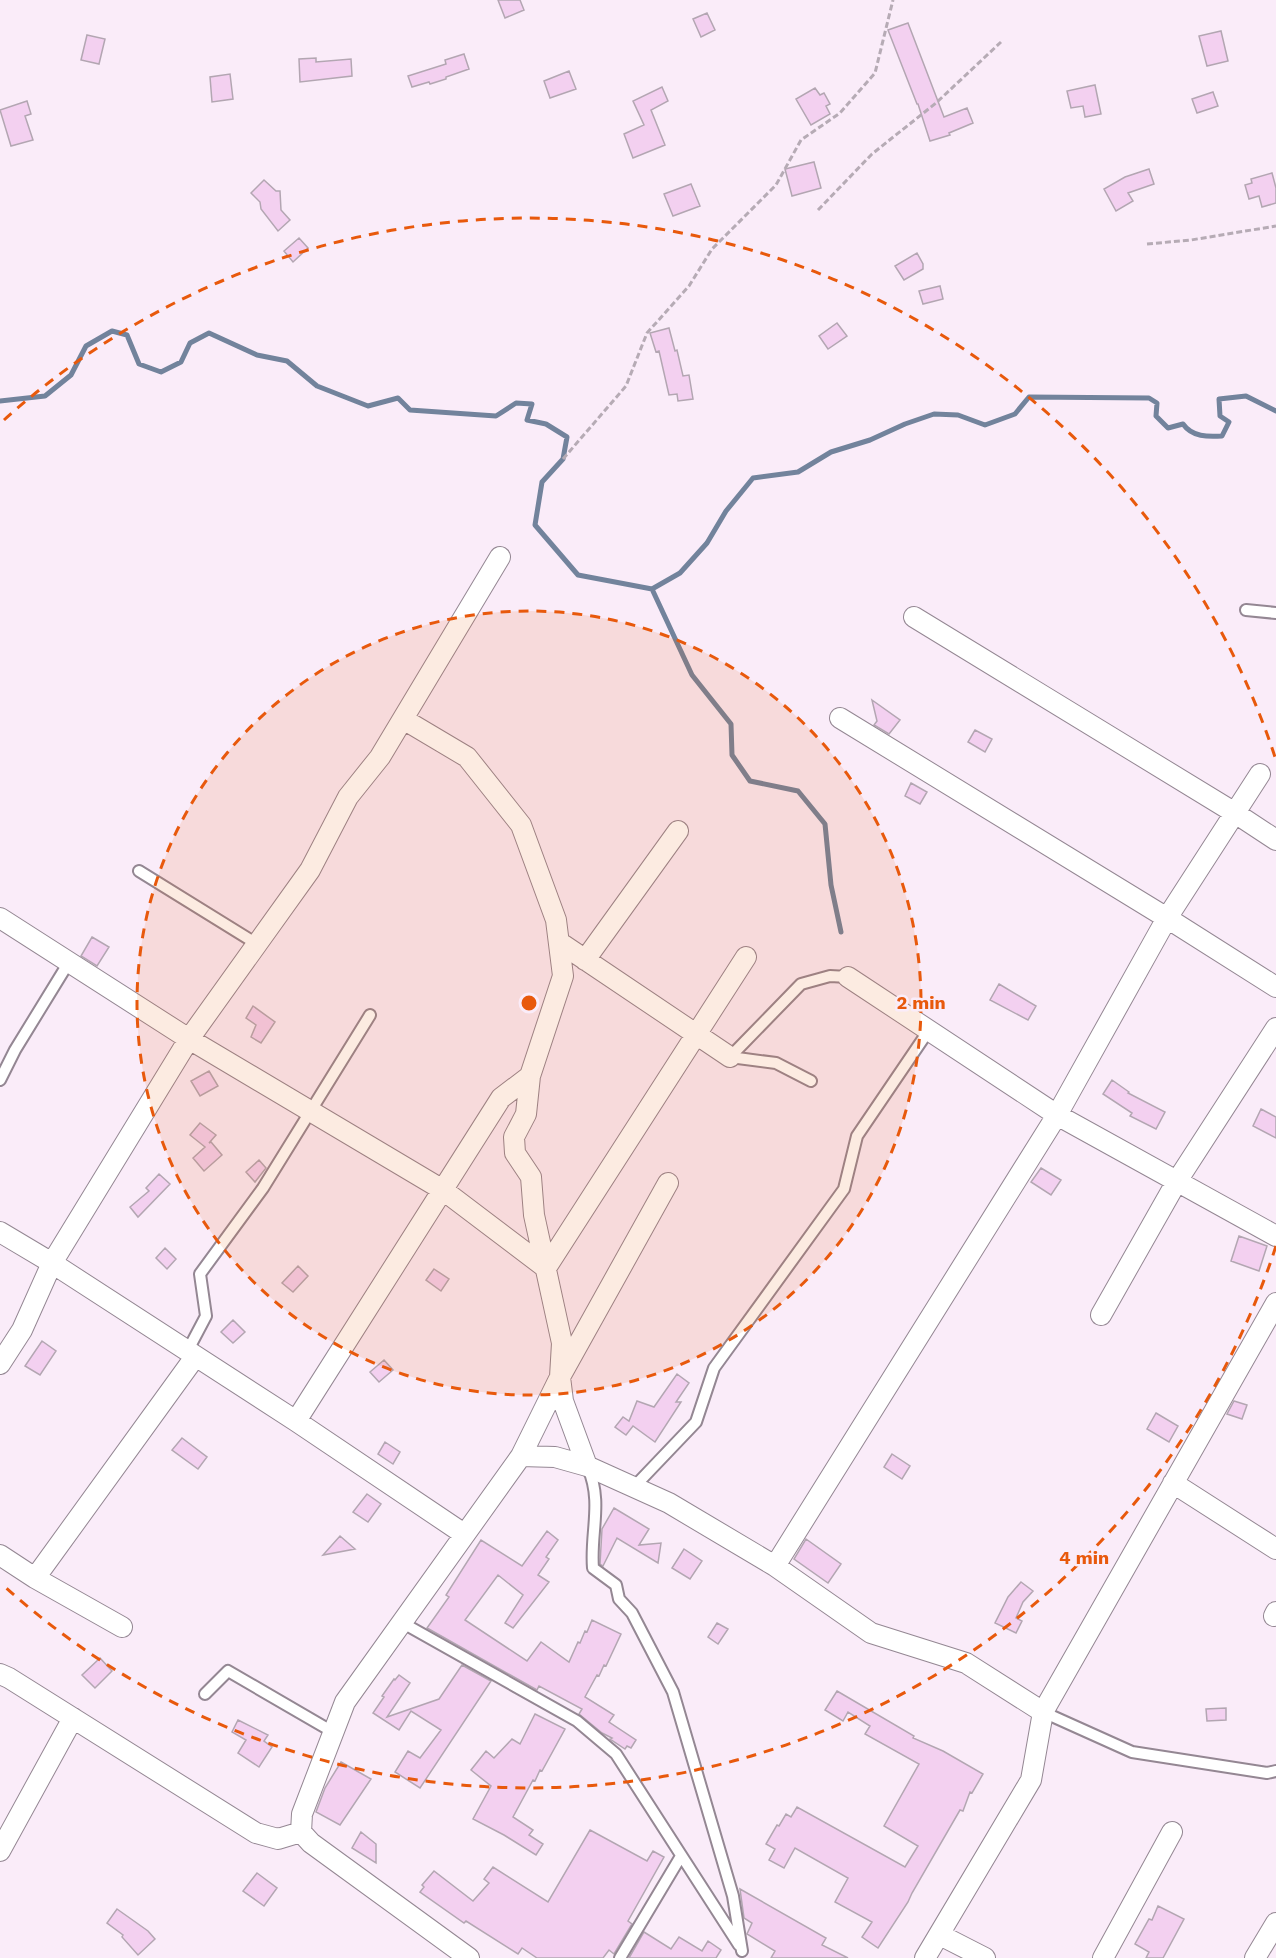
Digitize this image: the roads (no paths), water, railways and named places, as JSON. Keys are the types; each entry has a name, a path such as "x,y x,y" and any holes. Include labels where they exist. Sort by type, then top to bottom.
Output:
{"street":[{"path":"0,1364 22,1330 52,1263 189,1039 310,870 348,797 380,757 500,557"},
{"path":"914,617 1276,840"},
{"path":"840,718 1276,987"},
{"path":"403,719 467,757 521,825 556,920 563,976 531,1076 526,1114 514,1137 515,1153 531,1176 534,1215 562,1343 560,1377 563,1401 587,1466"},
{"path":"775,1566 1057,1115 1167,918 1260,774"},
{"path":"585,960 678,831"},
{"path":"0,918 189,1039 443,1190 546,1268"},
{"path":"559,942 730,1057"},
{"path":"546,1268 746,957"},
{"path":"848,977 1057,1115 1276,1236"},
{"path":"1101,1315 1177,1181 1276,1028"},
{"path":"296,1421 501,1098 531,1076"},
{"path":"469,1958 311,1843 301,1832 302,1814 345,1702 521,1456 560,1377 668,1183"},
{"path":"0,1232 52,1263 296,1421 464,1534"},
{"path":"925,1958 1031,1780 1043,1712 1276,1303"},
{"path":"34,1578 191,1355"},
{"path":"521,1456 555,1457 587,1466 669,1503 775,1566 871,1633 966,1663 1043,1712"},
{"path":"1173,1484 1276,1549"},
{"path":"0,1555 34,1578 122,1627"},
{"path":"0,1674 256,1833 278,1839 301,1832"},
{"path":"0,1851 74,1718"},
{"path":"1103,1958 1172,1832"},
{"path":"1255,1958 1276,1923"},
{"path":"940,1935 985,1958"}],"lane":[{"path":"1246,610 1276,613"},
{"path":"139,871 257,944"},
{"path":"0,1080 15,1050 69,962"},
{"path":"730,1057 801,984 830,976 848,977"},
{"path":"191,1355 206,1316 200,1274 262,1188 370,1015"},
{"path":"634,1487 696,1422 714,1368 844,1190 857,1136 929,1030"},
{"path":"730,1057 776,1063 812,1081"},
{"path":"587,1466 594,1482 595,1493 596,1515 591,1552 593,1568 616,1585 619,1599 632,1613 673,1692 733,1896 744,1955"},
{"path":"401,1622 577,1721 616,1755 744,1955"},
{"path":"205,1694 228,1671 333,1732"},
{"path":"1043,1712 1132,1752 1267,1773 1276,1771"},
{"path":"620,1958 681,1856"}],"waterway":[{"path":"0,401 45,396 71,375 86,346 112,331 127,335 139,364 161,372 181,362 190,343 209,333 257,355 287,361 317,386 368,406 398,398 410,410 496,416 516,403 532,404 527,420 546,424 567,437 563,459 542,482 535,525 578,575 652,589 680,573 707,543 726,511 753,478 798,472 831,452 870,440 934,414 958,415 985,425 1015,414 1029,397 1149,398 1157,403 1156,416 1168,428 1183,424 1196,434 1222,436 1229,422 1220,416 1219,399 1246,396 1276,411"},
{"path":"652,589 692,675 731,724 732,755 750,781 798,791 825,824 831,885 841,932"}]}
